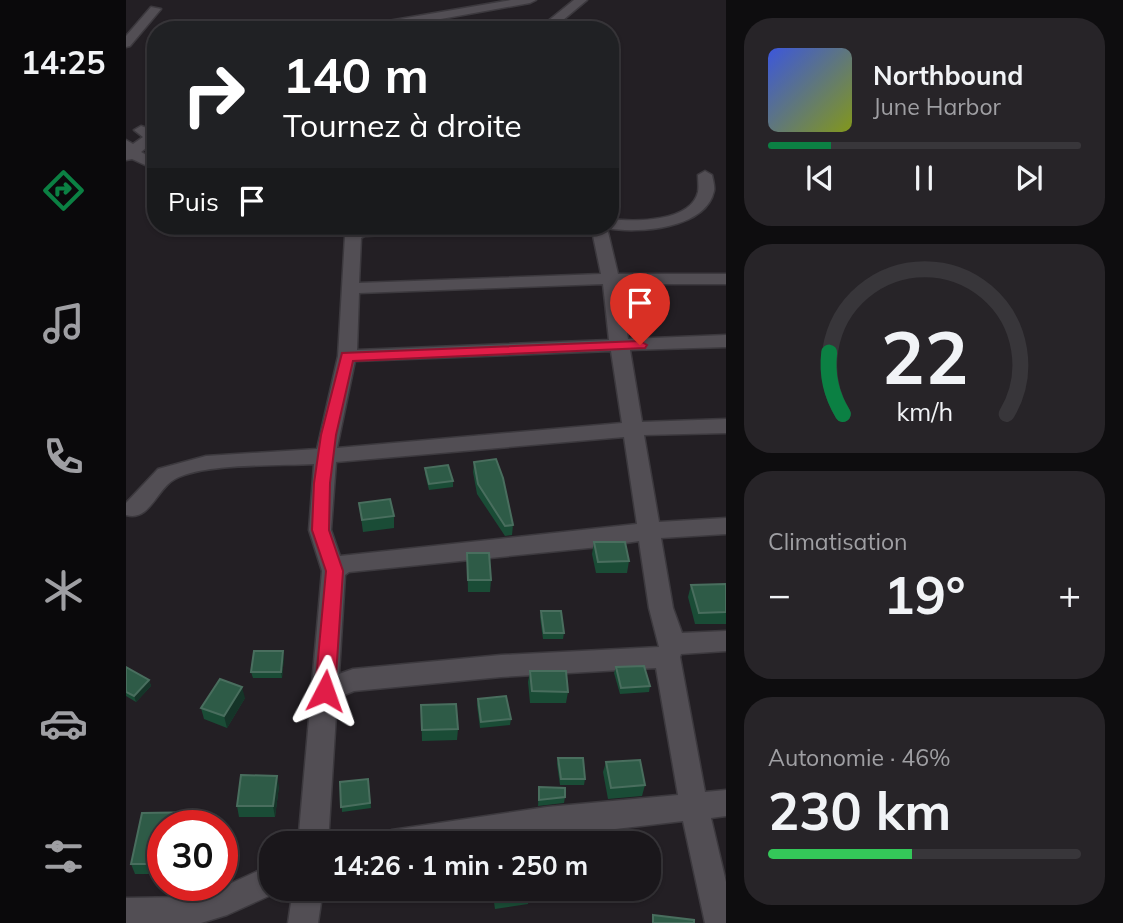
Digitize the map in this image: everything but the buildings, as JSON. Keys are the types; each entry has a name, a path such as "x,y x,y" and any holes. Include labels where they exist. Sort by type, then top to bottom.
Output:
{"street":[{"path":"410,21 530,0"},
{"path":"554,21 581,0"},
{"path":"126,43 155,9"},
{"path":"147,140 129,150 147,162"},
{"path":"619,224 638,225 690,215 701,202 707,182 705,175"},
{"path":"314,831 334,571 320,530 325,455 347,356 354,235"},
{"path":"601,235 694,807 720,923"},
{"path":"351,288 511,285 610,279 726,279"},
{"path":"347,356 726,341"},
{"path":"134,509 166,474 182,467 206,463 401,451 634,429 726,426"},
{"path":"334,571 344,564 598,539 648,531 726,526"},
{"path":"325,691 353,680 670,651 726,640"},
{"path":"480,831 547,821 726,803"},
{"path":"126,913 187,912 227,900 259,885"},
{"path":"303,923 306,901"}],"route":[{"path":"325,691 334,571 320,530 322,483 328,435 347,356 457,354 640,345"}]}
